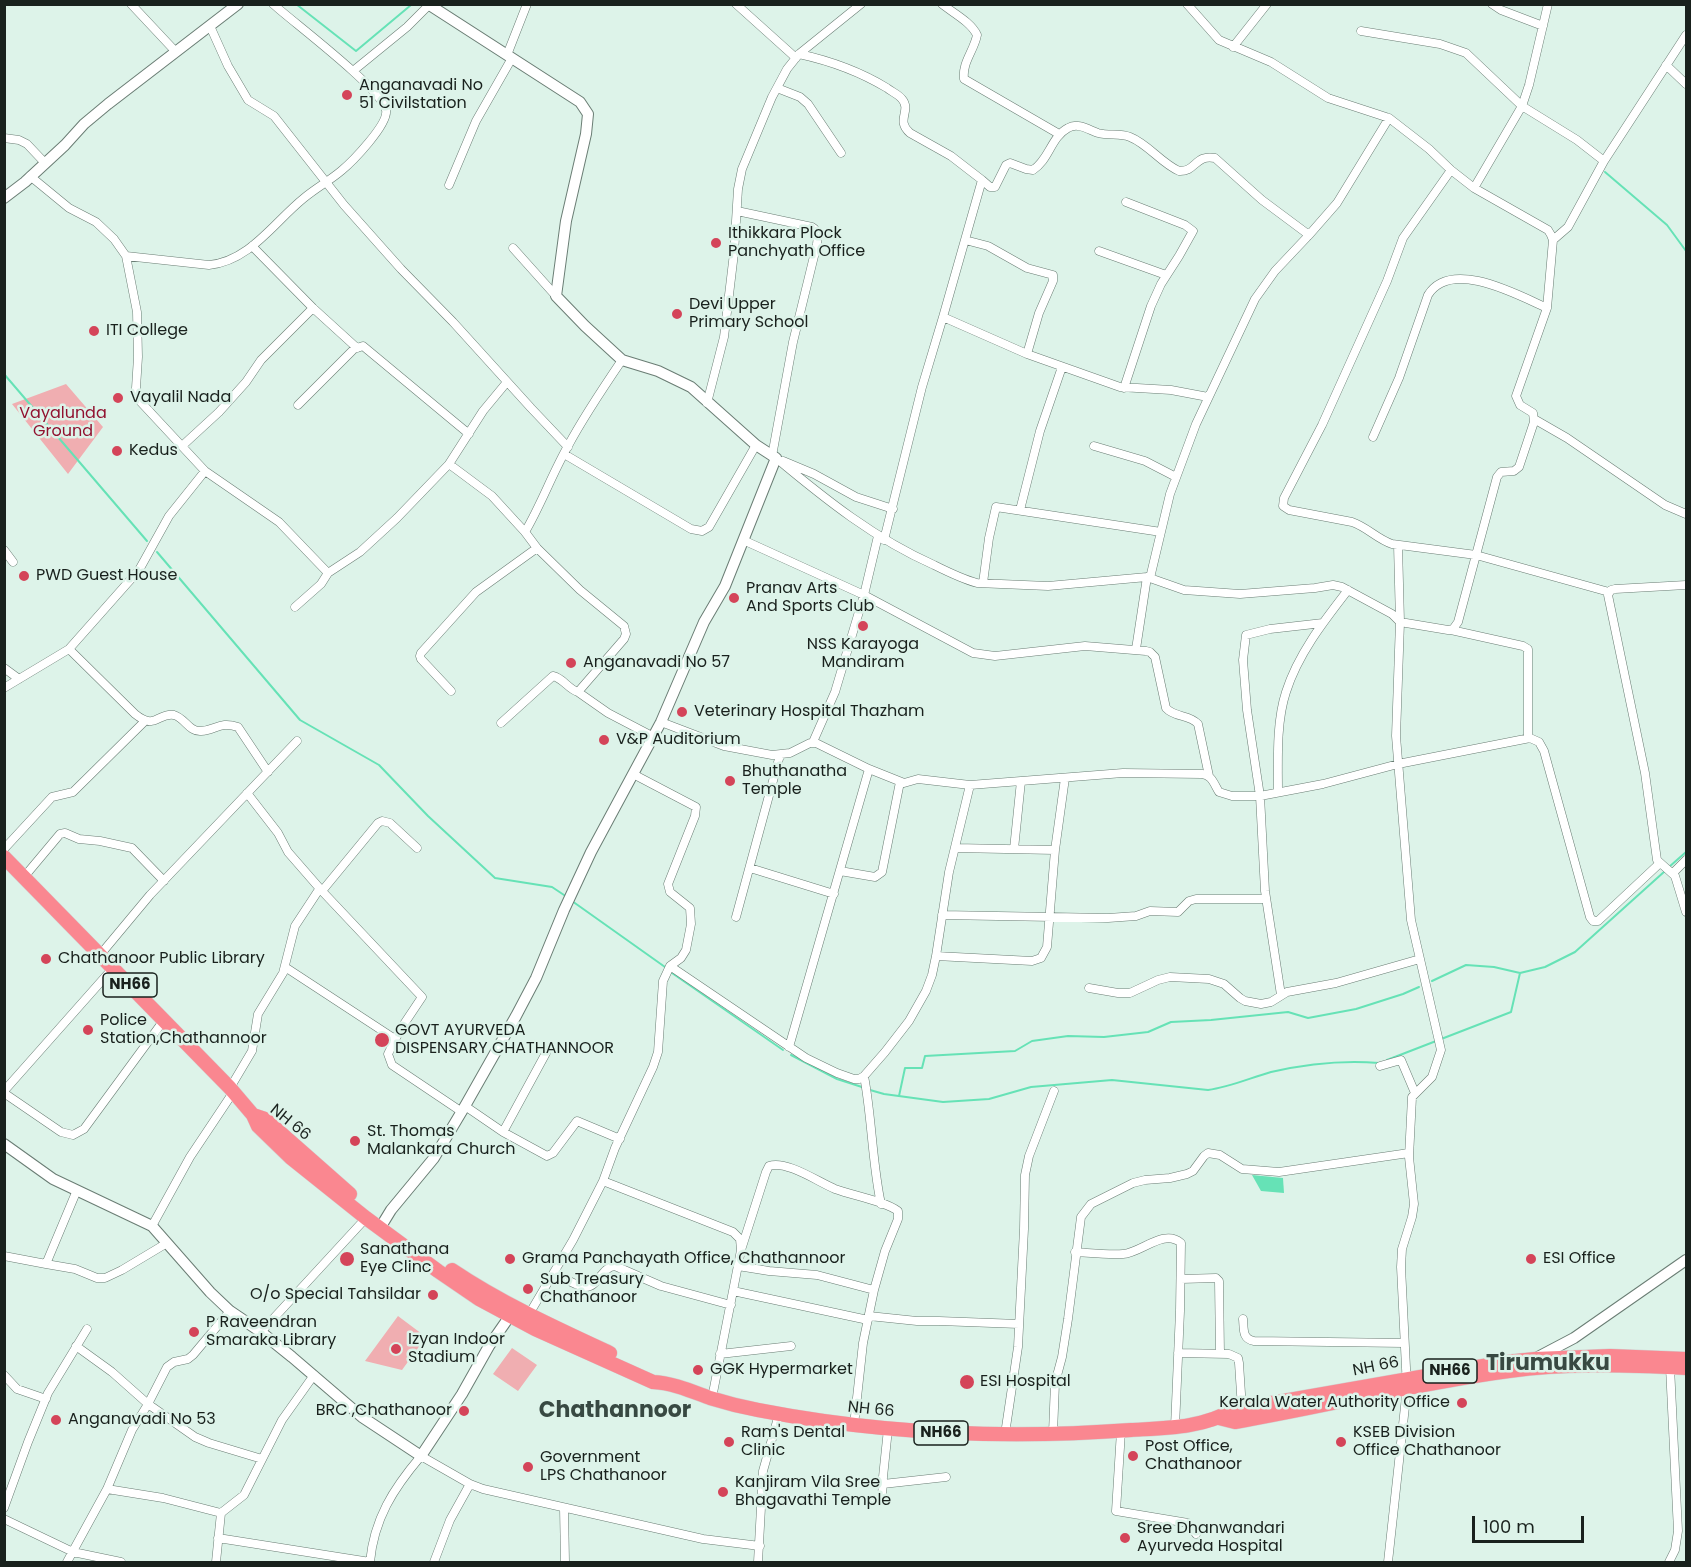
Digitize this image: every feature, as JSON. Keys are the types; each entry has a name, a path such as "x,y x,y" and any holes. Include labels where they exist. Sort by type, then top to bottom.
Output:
{"highway":[{"name":"NH66","path":"4,857 254,1115"},
{"name":"NH 66","path":"254,1115 258,1126 291,1158 366,1218 382,1225 513,1311 560,1329 657,1374 667,1383 756,1410 854,1425 939,1433 1120,1431 1175,1427 1219,1418 1232,1410 1242,1408 1407,1383 1510,1371 1602,1365 1686,1368"},
{"name":"NH 66","path":"254,1115 265,1119 382,1225"},
{"name":"NH 66","path":"1219,1418 1236,1422 1486,1365 1567,1357 1686,1359"}],"street":[{"path":"131,4 176,52"},
{"path":"4,198 65,145 84,124 238,4"},
{"path":"126,256 209,265 220,264 268,234 302,200 340,172 359,154 384,121 385,108 353,71 273,4"},
{"path":"449,185 476,121 510,57 527,4"},
{"path":"736,4 798,56 839,64 899,96 906,105 902,123 904,128 951,156 990,187 995,187 1006,165 1010,163 1030,170 1037,168 1059,134 1067,128 1079,126 1108,135 1123,134 1133,138 1180,172 1188,170 1203,158 1215,158 1262,200 1310,235"},
{"path":"707,403 724,337 738,189 742,169 787,69 798,56 861,4"},
{"path":"942,4 976,32 977,39 965,62 964,79 1059,134"},
{"path":"1187,4 1219,40 1271,62 1328,98 1389,118 1474,188 1548,230 1551,234 1553,240 1547,308 1516,396 1520,405 1532,411 1534,419 1519,467 1514,471 1501,472 1497,477 1458,622 1451,630"},
{"path":"1233,47 1267,4"},
{"path":"1492,4 1501,10 1543,26"},
{"path":"1474,188 1522,106 1548,4"},
{"path":"353,71 430,5 580,102 588,114 586,134 561,251 556,296"},
{"path":"210,26 228,66 248,100 274,116 325,182 401,269 453,322 566,450 691,529 702,531 709,527 756,446"},
{"path":"1361,32 1440,44 1467,53 1522,106 1604,160"},
{"path":"1553,240 1568,227 1604,160 1686,35"},
{"path":"1666,65 1686,84"},
{"path":"777,88 800,97 808,104 841,153"},
{"path":"1136,650 1148,577 1170,494 1208,397 1259,292 1275,271 1337,203 1389,118"},
{"path":"4,138 19,140 27,144 45,163"},
{"path":"1451,170 1403,238 1383,292 1322,425 1282,502 1283,506 1289,510 1362,525 1385,542 1476,555 1609,592 1615,589 1686,585"},
{"path":"30,176 69,208 96,222 114,239 126,256 137,312 137,398 205,471 279,522 328,573"},
{"path":"661,722 724,746 761,753 780,755 790,753 813,742 835,693 881,538 893,510 922,387 982,180"},
{"path":"1124,388 1151,306 1166,275 1192,235 1192,229 1185,225 1126,202"},
{"path":"382,1225 434,1158 464,1109 536,978 591,852 661,722 704,622 725,586 774,457 793,342 817,244 817,233 813,227 737,211"},
{"path":"965,240 988,246 1027,268 1053,275 1053,281 1039,313 1026,354"},
{"path":"252,246 313,308 357,348"},
{"path":"513,248 585,326 622,360 658,370 690,387 756,446 774,457 814,474 856,497 893,510"},
{"path":"1099,251 1166,275"},
{"path":"1373,437 1399,378 1428,295 1437,284 1446,280 1460,279 1481,282 1547,308"},
{"path":"182,446 219,412 246,382 261,360 313,308"},
{"path":"944,317 1026,354 1124,388 1171,390 1208,397"},
{"path":"298,405 357,348 363,346 469,434"},
{"path":"525,532 566,450 601,390 622,360"},
{"path":"1020,510 1040,432 1062,368"},
{"path":"295,607 321,584 328,573 360,552 397,518 449,464 483,411 507,382"},
{"path":"1534,419 1567,438 1665,505 1686,514"},
{"path":"1094,446 1145,461 1176,477"},
{"path":"774,457 811,488 881,538 913,556 966,580 982,583 1048,586 1148,577 1184,590 1240,594 1333,585 1348,590 1392,614 1400,622 1451,630 1523,646 1528,649 1528,738"},
{"path":"449,464 492,496 537,548 580,590 624,627 626,632 624,639 578,692"},
{"path":"4,688 69,649 139,570 169,516 205,471"},
{"path":"982,583 996,507 1161,532"},
{"path":"743,540 864,595 966,651 982,656 1085,646 1150,652 1155,657 1164,706 1167,711 1194,720 1198,724 1209,776 1221,794 1260,796 1323,784 1398,764 1528,738 1539,742 1544,751 1593,921 1598,921 1667,868 1686,860"},
{"path":"1388,1563 1407,1383 1401,1267 1402,1249 1414,1204 1409,1153 1412,1097 1432,1077 1441,1050 1411,920 1396,736 1400,622 1398,545"},
{"path":"451,691 421,659 421,653 476,592 537,548"},
{"path":"4,550 13,562"},
{"path":"1278,792 1279,743 1286,692 1297,666 1323,623 1348,590"},
{"path":"1609,592 1608,598 1646,773 1657,860 1667,868 1686,912"},
{"path":"1281,995 1266,899 1260,796 1247,710 1243,660 1246,635 1270,629 1323,623"},
{"path":"69,649 135,714 145,720 157,721 172,715 177,716 192,730 203,732 222,725 238,727 268,772"},
{"path":"4,668 19,679"},
{"path":"501,723 553,676 608,713 652,736"},
{"path":"4,849 52,797 73,792 145,720"},
{"path":"100,955 164,881 297,741"},
{"path":"813,742 900,782 918,779 970,785 1123,773 1204,774 1209,776"},
{"path":"736,916 780,755"},
{"path":"789,1047 869,769"},
{"path":"527,1318 573,1240 603,1181 655,1063 663,981 670,966 681,958 686,950 692,912 687,905 670,892 668,884 696,816 696,807 633,774"},
{"path":"936,956 1037,961 1041,958 1047,947 1065,778"},
{"path":"1014,849 1021,781"},
{"path":"840,871 875,877 880,875 900,782"},
{"path":"670,966 806,1058 857,1079 864,1076 909,1021 926,991 936,956 949,872 970,785"},
{"path":"247,793 278,833 288,852 422,997 388,1054 392,1065 547,1156 553,1153 577,1121 620,1138"},
{"path":"152,1226 190,1157 232,1090 252,1051 258,1014 278,984 285,967 295,926 321,889 382,821 390,823 417,848"},
{"path":"24,877 60,834 66,833 79,839 132,848 164,881"},
{"path":"955,848 1056,850"},
{"path":"750,868 834,894"},
{"path":"942,915 1108,918 1136,916 1150,911 1178,912 1189,901 1196,899 1266,899"},
{"path":"1089,988 1130,993 1170,977 1218,981 1245,1001 1261,1005 1295,990 1336,983 1420,958"},
{"path":"285,967 395,1039"},
{"path":"113,968 4,1092 61,1132 68,1135 79,1132 84,1129 105,1102 164,1020"},
{"path":"503,1132 546,1053"},
{"path":"1380,1066 1401,1060 1414,1093"},
{"path":"864,1076 881,1204"},
{"path":"1005,1434 1018,1347 1025,1175 1032,1146 1054,1091"},
{"path":"4,1144 53,1179 152,1226 210,1292 230,1311 261,1332 362,1417 421,1456 470,1484 506,1495 703,1539 760,1546"},
{"path":"1053,1433 1055,1383 1065,1338 1081,1216 1091,1203 1133,1183 1187,1174 1193,1171 1208,1153 1220,1155 1242,1169 1279,1172 1409,1153"},
{"path":"712,1398 741,1250 766,1172 769,1166 774,1164 792,1169 834,1189 894,1209 899,1215 885,1251 868,1318 854,1425"},
{"path":"603,1181 733,1232 739,1238 741,1250"},
{"path":"46,1264 77,1190"},
{"path":"261,1332 366,1218"},
{"path":"1076,1252 1123,1254 1131,1253 1163,1239 1176,1239 1180,1243 1179,1353 1175,1427"},
{"path":"4,1256 75,1269 97,1278 105,1278 167,1243"},
{"path":"1535,1359 1574,1338 1686,1260"},
{"path":"554,1273 588,1287 606,1268 615,1266 661,1286 731,1305"},
{"path":"738,1266 817,1275 874,1290"},
{"path":"1181,1279 1216,1278 1219,1281 1220,1354"},
{"path":"733,1291 868,1318 1019,1324"},
{"path":"66,1563 107,1489 132,1430 167,1367 193,1355 230,1311"},
{"path":"218,1538 370,1562 371,1548 385,1507 400,1481 421,1456 462,1394 489,1346 513,1311"},
{"path":"1243,1319 1246,1337 1254,1341 1404,1343"},
{"path":"4,1508 46,1399 87,1329"},
{"path":"1567,1357 1574,1338"},
{"path":"76,1346 112,1372 148,1404 195,1437 262,1459"},
{"path":"720,1354 791,1346"},
{"path":"1179,1353 1234,1355 1239,1360 1242,1408"},
{"path":"1669,1563 1682,1532 1670,1367"},
{"path":"4,1375 17,1389 46,1399"},
{"path":"216,1563 221,1513 244,1496 282,1420 314,1375"},
{"path":"759,1563 763,1471 779,1414"},
{"path":"846,1499 881,1501 888,1429"},
{"path":"1120,1431 1116,1511 1188,1523 1196,1534"},
{"path":"883,1484 946,1477"},
{"path":"434,1563 450,1520 470,1484"},
{"path":"107,1489 163,1498 221,1513"},
{"path":"564,1508 565,1563"},
{"path":"4,1519 73,1552 121,1563"}],"green space":[{"name":"Vayalunda Ground","path":"66,384 103,427 68,474 12,404"},
{"name":"Izyan Indoor Stadium","path":"398,1316 426,1337 402,1370 365,1361"},
{"path":"512,1348 537,1365 518,1391 493,1374"}],"shaded area":[{"path":"1252,1175 1283,1178 1284,1193 1261,1191"}],"waterway":[{"path":"296,4 356,51 411,5"},
{"path":"1605,172 1667,225 1686,251"},
{"path":"4,374 147,541"},
{"path":"157,552 300,720 379,765 428,816 495,878 552,887 567,897"},
{"path":"1669,867 1686,852"},
{"path":"1387,1060 1511,1012 1520,973 1545,967 1575,952 1665,871"},
{"path":"572,901 665,967"},
{"path":"1432,981 1466,965 1494,967 1520,973"},
{"path":"672,973 783,1050"},
{"path":"899,1096 905,1068 922,1068 925,1056 1015,1051 1032,1041 1068,1036 1104,1037 1148,1032 1171,1022 1288,1012 1308,1018 1356,1009 1419,987"},
{"path":"791,1055 837,1079 865,1088"},
{"path":"870,1090 943,1102 989,1099 1031,1087 1112,1080 1208,1090 1271,1072 1298,1067 1338,1062 1379,1063"}],"place":[{"name":"Anganavadi No 51 Civilstation","path":"347,95"},
{"name":"Ithikkara Plock Panchyath Office","path":"716,243"},
{"name":"Devi Upper Primary School","path":"677,314"},
{"name":"ITI College","path":"94,331"},
{"name":"Vayalil Nada","path":"118,398"},
{"name":"Kedus","path":"117,451"},
{"name":"PWD Guest House","path":"24,576"},
{"name":"Pranav Arts And Sports Club","path":"734,598"},
{"name":"NSS Karayoga Mandiram","path":"863,626"},
{"name":"Anganavadi No 57","path":"571,663"},
{"name":"Veterinary Hospital Thazham","path":"682,712"},
{"name":"V&P Auditorium","path":"604,740"},
{"name":"Bhuthanatha Temple","path":"730,781"},
{"name":"Chathanoor Public Library","path":"46,959"},
{"name":"Police Station,Chathannoor","path":"88,1030"},
{"name":"GOVT AYURVEDA DISPENSARY CHATHANNOOR","path":"382,1040"},
{"name":"St. Thomas Malankara Church","path":"355,1141"},
{"name":"Sanathana Eye Clinc","path":"347,1259"},
{"name":"Grama Panchayath Office, Chathannoor","path":"510,1259"},
{"name":"ESI Office","path":"1531,1259"},
{"name":"Sub Treasury Chathanoor","path":"528,1289"},
{"name":"O/o Special Tahsildar","path":"433,1295"},
{"name":"P Raveendran Smaraka Library","path":"194,1332"},
{"name":"Izyan Indoor Stadium","path":"396,1349"},
{"name":"GGK Hypermarket","path":"698,1370"},
{"name":"ESI Hospital","path":"967,1382"},
{"name":"Kerala Water Authority Office","path":"1462,1403"},
{"name":"BRC ,Chathanoor","path":"464,1411"},
{"name":"Anganavadi No 53","path":"56,1420"},
{"name":"Ram's Dental Clinic","path":"729,1442"},
{"name":"KSEB Division Office Chathanoor","path":"1341,1442"},
{"name":"Post Office, Chathanoor","path":"1133,1456"},
{"name":"Government LPS Chathanoor","path":"528,1467"},
{"name":"Kanjiram Vila Sree Bhagavathi Temple","path":"723,1492"},
{"name":"Sree Dhanwandari Ayurveda Hospital","path":"1125,1538"}],"district":[{"name":"Tirumukku","path":"1548,1364"},
{"name":"Chathannoor","path":"615,1411"}]}
